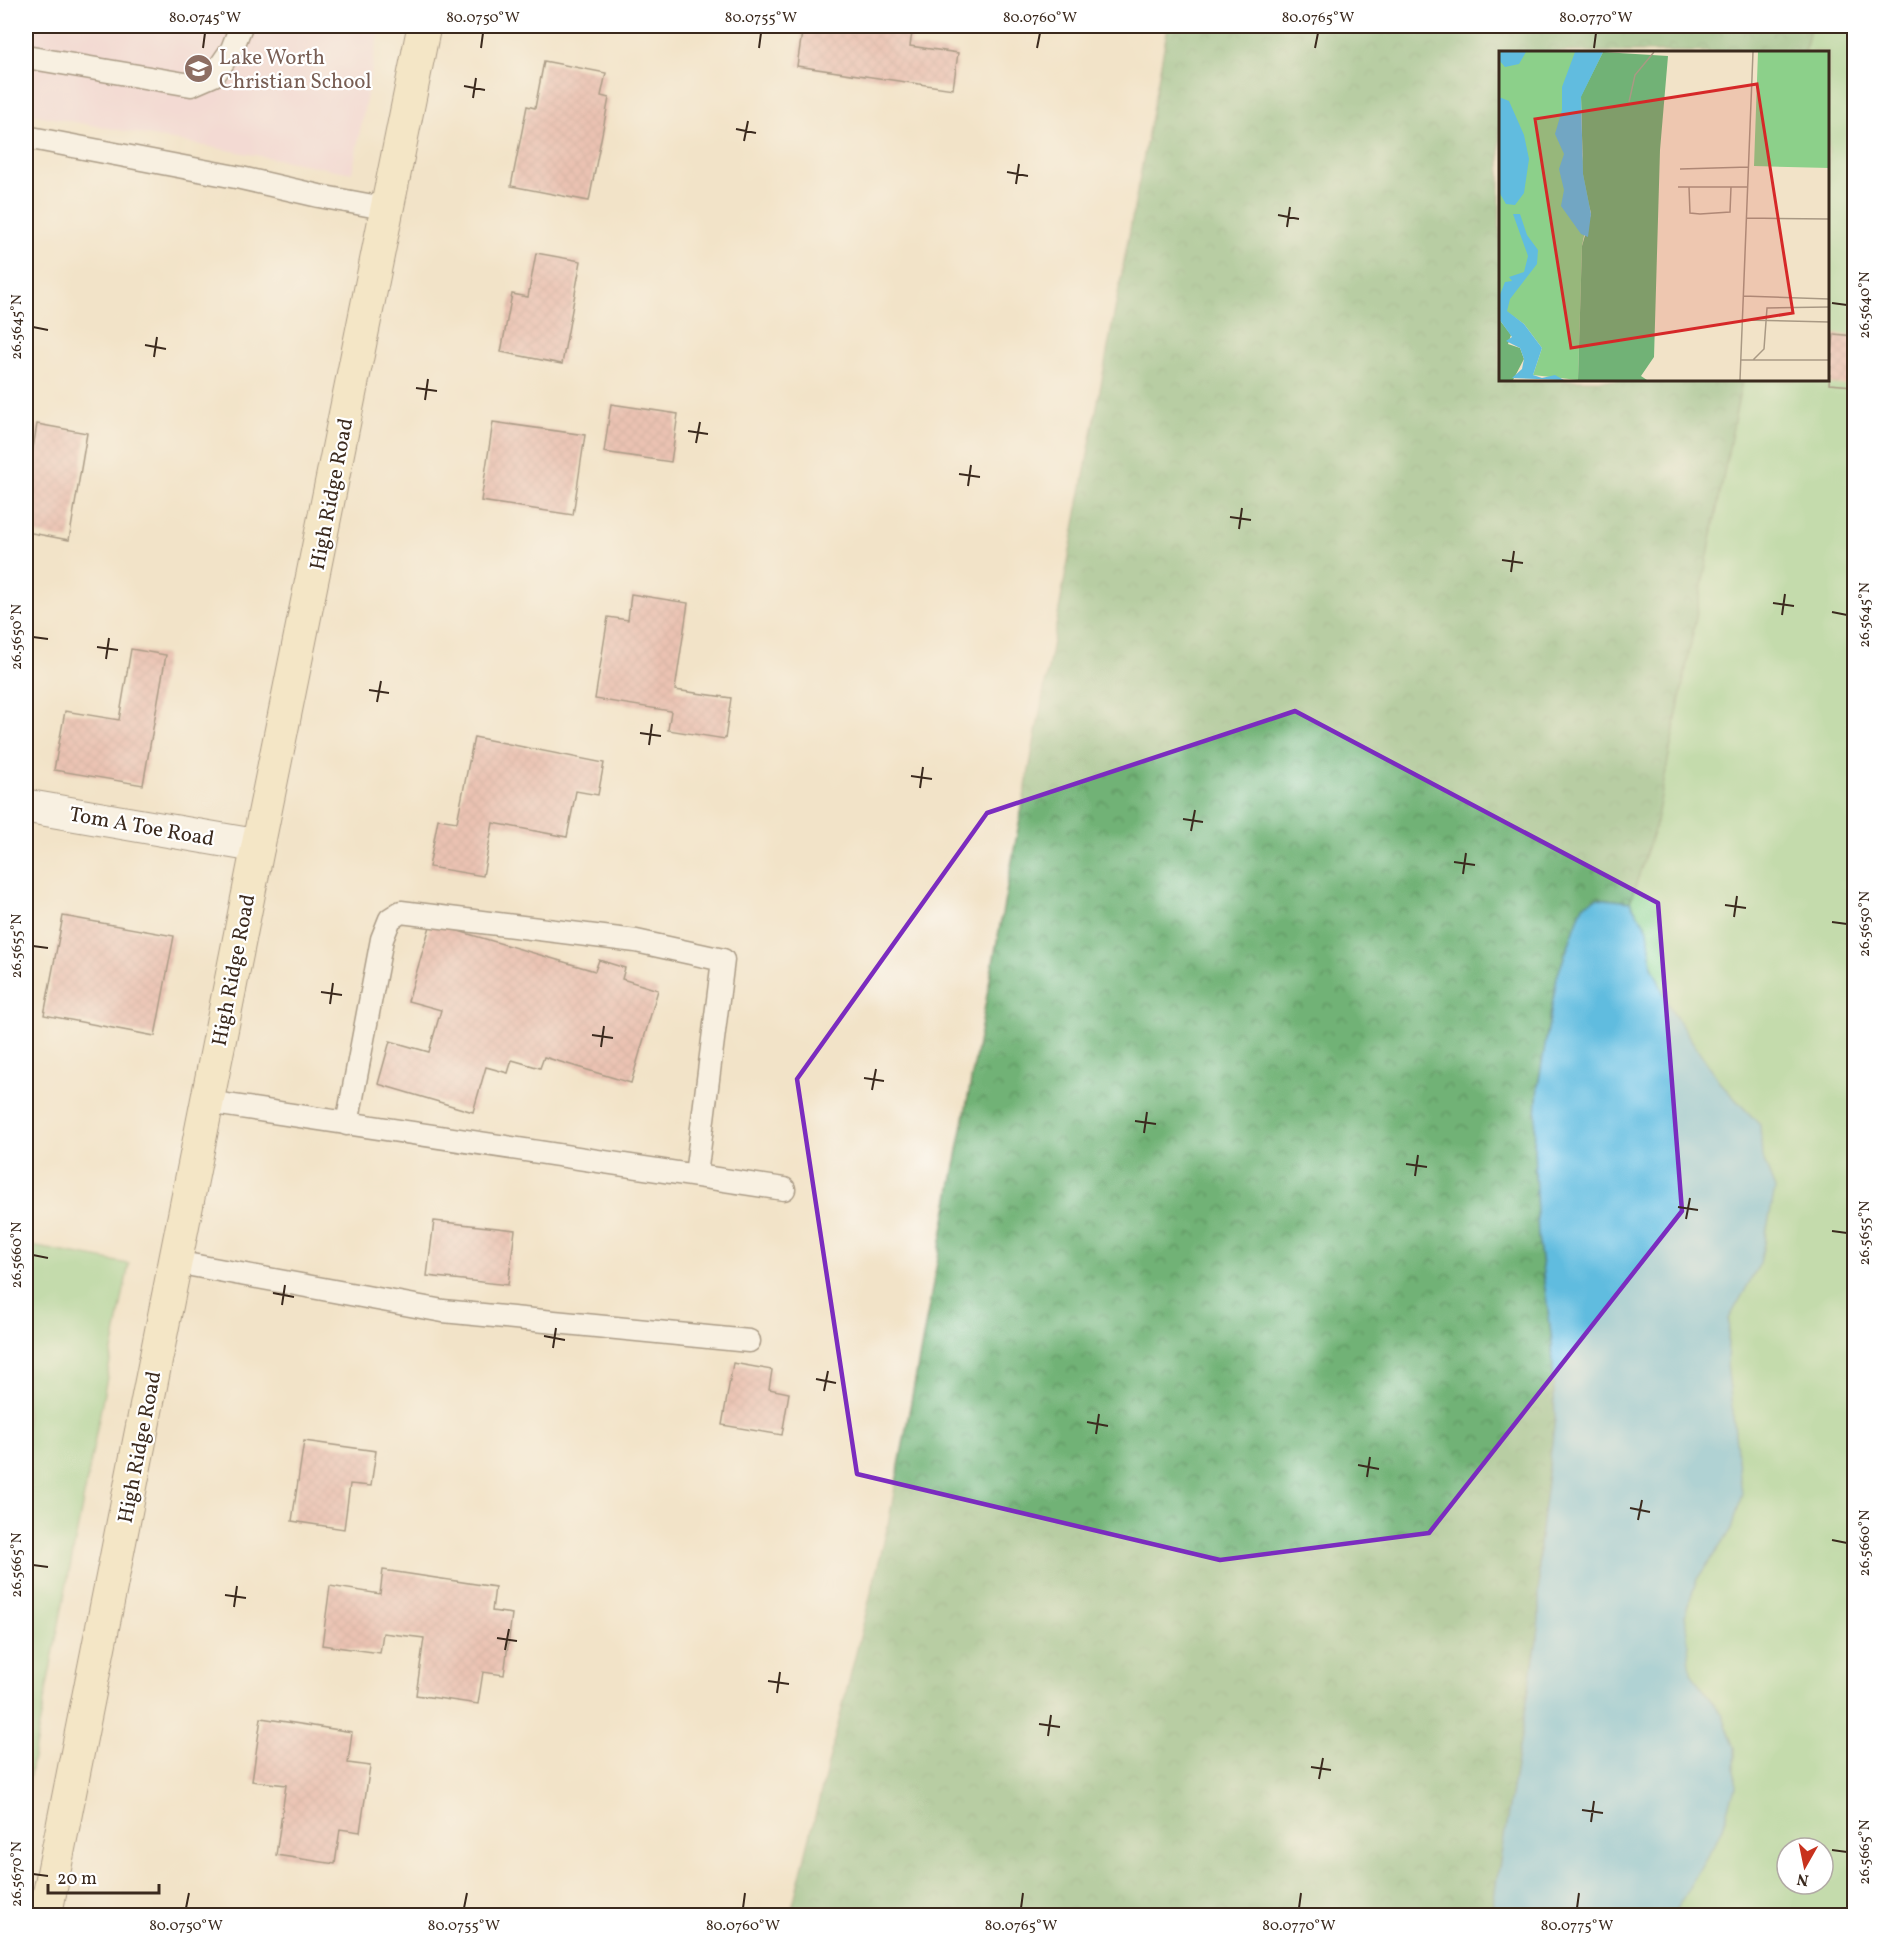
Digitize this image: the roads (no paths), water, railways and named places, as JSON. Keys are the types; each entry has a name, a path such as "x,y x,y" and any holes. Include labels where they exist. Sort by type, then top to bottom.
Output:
{"street":[{"name":"High Ridge Road","path":"45,1916 424,26"},
{"name":"Tom A Toe Road","path":"26,806 258,846"}],"lane":[{"path":"26,57 191,85 214,75 232,49 241,26"},
{"path":"26,137 389,209"},
{"path":"347,1124 382,939 390,919 401,912 636,941 723,960 696,1175"},
{"path":"207,1102 784,1189"},
{"path":"175,1262 443,1311 749,1341"}],"water":[{"path":"1597,898 1630,902 1648,929 1652,966 1671,1010 1721,1084 1760,1125 1762,1156 1775,1189 1760,1263 1729,1319 1727,1364 1742,1494 1732,1529 1697,1579 1685,1614 1691,1673 1722,1714 1735,1748 1735,1788 1722,1830 1673,1915 1491,1915 1539,1629 1539,1546 1555,1419 1552,1341 1538,1236 1534,1146 1538,1086 1557,977 1583,905"}],"place":[{"name":"Lake Worth Christian School","path":"198,69"}]}
